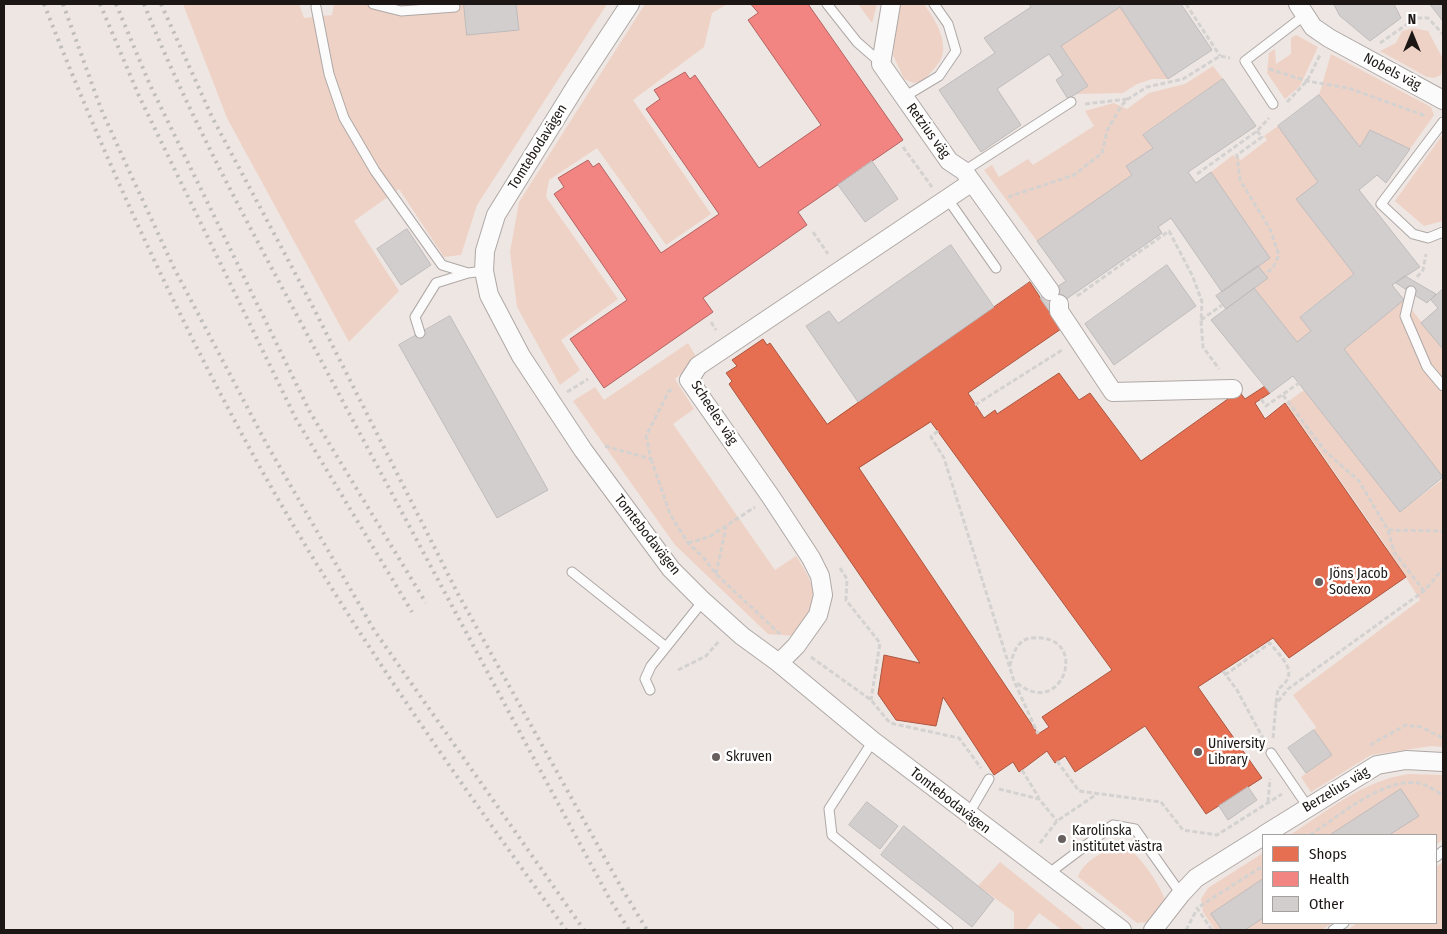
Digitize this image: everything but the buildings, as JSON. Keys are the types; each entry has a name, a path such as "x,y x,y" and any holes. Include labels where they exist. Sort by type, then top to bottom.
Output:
{"street":[{"name":"Tomtebodavägen","path":"630,4 576,86 496,215 486,250 476,272 521,356 583,450 671,568 703,601 742,636 779,662 873,742 1122,930"},
{"path":"881,64 891,4"},
{"name":"Nobels väg","path":"1302,9 1314,27 1329,38 1443,100"},
{"name":"Retzius väg","path":"881,64 949,161 968,177 988,202 1114,392 1233,389"},
{"name":"Scheeles väg","path":"779,662 796,646 818,615 823,595 820,576 811,558 771,497 689,380 698,366 945,200 968,177"},
{"name":"Berzelius väg","path":"1267,834 1378,765 1406,760 1443,762"},
{"name":"Berzelius väg","path":"1153,930 1196,878 1262,837"}],"lane":[{"path":"373,4 401,11 455,7"},
{"path":"827,4 856,42 881,64"},
{"path":"904,97 940,76 956,51 948,24 934,4"},
{"path":"315,5 330,74 344,118 375,171 442,265 476,272"},
{"path":"1273,104 1245,61 1302,9"},
{"path":"968,177 1071,102"},
{"path":"1443,122 1381,204 1413,234 1428,238 1443,232"},
{"path":"945,200 996,268"},
{"path":"420,333 414,317 436,283 476,272"},
{"path":"1411,291 1406,316 1427,367 1443,386"},
{"path":"572,572 666,647"},
{"path":"650,690 645,679 651,666 703,601"},
{"path":"873,742 829,809 832,835 948,930"},
{"path":"1271,753 1308,807"},
{"path":"968,815 989,779"},
{"path":"1048,874 1113,825 1135,830 1181,894"}],"path":[{"path":"1186,4 1220,56"},
{"path":"1361,56 1416,18 1428,18 1443,34"},
{"path":"988,202 1074,175 1102,153 1106,131 1121,106 1128,100 1147,87 1183,80 1220,56 1245,61 1308,81 1348,88 1443,122"},
{"path":"1090,105 1118,99 1128,100"},
{"path":"1257,131 1262,136 1237,155 1240,180 1270,229 1279,255 1273,268 1266,274"},
{"path":"903,147 945,200"},
{"path":"1056,302 1169,231 1193,277 1202,302 1203,347 1233,389"},
{"path":"813,232 840,271"},
{"path":"1417,276 1423,270"},
{"path":"1201,321 1222,305"},
{"path":"975,405 1078,340"},
{"path":"583,450 590,442 651,459 646,436 669,391 689,380"},
{"path":"1261,399 1266,406 1299,383"},
{"path":"1283,395 1325,452 1359,481 1388,530 1394,552 1424,591"},
{"path":"938,431 931,437 944,458 1014,681 1038,734"},
{"path":"688,543 709,537 771,497"},
{"path":"716,574 726,526"},
{"path":"1388,530 1443,531"},
{"path":"1276,704 1288,689 1424,591 1443,569"},
{"path":"1010,666 1014,650 1026,638 1046,637 1060,645 1067,661 1064,676 1054,688 1041,693 1024,689 1014,681"},
{"path":"1268,803 1278,689 1286,683 1290,675 1288,667 1270,643 1224,673 1271,753"},
{"path":"796,646 871,700 890,723 959,738 997,789 1039,799"},
{"path":"1366,747 1406,725 1421,727 1443,738"},
{"path":"1057,761 1079,790 1161,802 1183,830 1217,835 1294,786"},
{"path":"1022,770 1039,799 1057,821"},
{"path":"1312,834 1375,793 1392,785 1422,784 1443,795"},
{"path":"1212,930 1197,908 1262,867"}],"shaded area":[{"path":"183,4 299,4 304,18 332,15 334,4 607,4 477,205 461,255 444,257 399,189 354,221 399,291 349,342 227,118"},
{"path":"645,4 727,4 712,13 704,47 633,100 711,214 666,245 597,148 549,180 546,197 618,299 561,340 580,370 560,385 517,307 510,252 519,202"},
{"path":"858,4 877,4 872,23"},
{"path":"898,4 924,4 942,37 943,52 941,59 923,81 914,83 904,79 893,55"},
{"path":"1120,7 1168,79 1152,79 1137,84 1123,93 1076,94 1088,86 1061,46"},
{"path":"1413,28 1428,31 1443,59 1441,75 1434,78 1427,77 1380,51 1396,43 1402,31"},
{"path":"1296,35 1318,47 1300,86 1285,99 1267,73 1269,53 1275,49 1276,64 1291,54 1291,38"},
{"path":"1331,54 1431,107 1434,115 1410,149 1371,130 1360,147 1319,95"},
{"path":"1213,66 1223,79 1143,134 1153,148 1126,166 1132,175 1037,241 984,170 992,165 999,177 1028,159 1033,165 1094,126 1085,111 1114,103 1127,109 1149,93 1185,84"},
{"path":"1278,126 1318,182 1296,199 1354,274 1300,316 1311,331 1297,342 1254,288 1267,278 1258,266 1270,258 1211,172 1233,155 1241,160 1267,140 1264,136"},
{"path":"1443,134 1443,221 1424,226 1395,201"},
{"path":"1404,300 1443,349 1443,477 1344,349"},
{"path":"688,343 698,360 675,379 694,409 673,424 775,570 796,556 804,568 812,587 813,596 812,604 796,636 768,634 675,545 573,401 595,387 604,400"},
{"path":"1304,390 1400,512 1443,479 1443,747 1431,746 1371,755 1311,792 1301,777 1332,755 1314,730 1316,727 1293,695 1420,600 1382,540 1286,403"},
{"path":"1409,774 1443,775 1443,839 1437,844 1437,834 1292,834 1346,798 1392,777"},
{"path":"1121,845 1134,853 1140,860 1153,876 1165,899 1147,922 1137,923 1078,877 1090,861 1102,853"},
{"path":"1262,854 1262,924 1331,924 1322,930 1215,930 1203,912 1201,899 1208,888"},
{"path":"1000,862 1085,930 1062,930 1039,913 1026,930 1014,930 1014,912 978,886"},
{"path":"1443,862 1443,930 1347,930 1356,924 1437,924 1437,866"}],"railway":[{"path":"44,4 140,230 194,342 251,451 323,575 362,636 442,755 566,930"},
{"path":"63,4 101,109 174,268 266,443 374,630 584,930"},
{"path":"100,4 139,96 296,419 412,612"},
{"path":"116,4 150,85 310,412 426,603"},
{"path":"144,4 184,97 253,232 608,896 629,930"},
{"path":"161,4 212,117 312,305 458,594 621,887 647,930"}],"place":[{"name":"Jöns Jacob Sodexo","path":"1319,582"},
{"name":"University Library","path":"1198,752"},
{"name":"Skruven","path":"716,757"},
{"name":"Karolinska institutet västra","path":"1062,839"}]}
